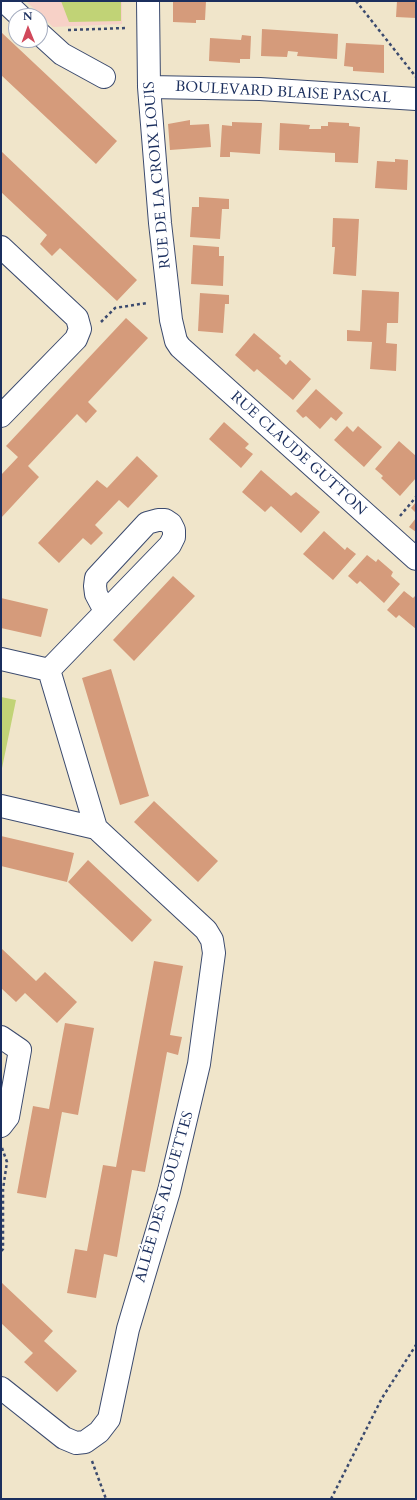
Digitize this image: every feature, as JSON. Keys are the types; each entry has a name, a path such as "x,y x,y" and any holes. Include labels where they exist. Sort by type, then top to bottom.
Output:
{"street":[{"path":"4,1 11,8"},
{"name":"RUE DE LA CROIX LOUIS","path":"148,1 149,87 168,300 173,332 180,347"},
{"path":"48,41 62,54 104,77"},
{"name":"BOULEVARD BLAISE PASCAL","path":"149,87 260,89 416,99"},
{"path":"1,247 77,318 80,329 76,339 1,416"},
{"name":"RUE CLAUDE GUTTON","path":"180,347 416,559"},
{"path":"49,670 105,611"},
{"path":"1,659 49,670"},
{"path":"1,806 96,828 49,670"},
{"name":"ALLÉE DES ALOUETTES","path":"85,1442 99,1432 109,1419 128,1329 169,1192 188,1118 199,1064 214,953 212,940 206,930 96,828"},
{"path":"1,1037 20,1050 8,1116 1,1126"},
{"path":"1,1388 64,1438 76,1443 85,1442"}],"path":[{"path":"356,1 416,77"},
{"path":"63,31 148,28"},
{"path":"80,329 99,324 115,308 168,300"},
{"path":"1,1145 7,1162 3,1189 3,1249 1,1251"},
{"path":"331,1499 382,1398 416,1345"},
{"path":"85,1442 106,1499"}],"shaded area":[{"path":"26,1 122,1 122,24 53,27 48,22 48,8 33,8"}],"green space":[{"path":"61,1 121,1 121,21 69,22"},
{"path":"1,697 16,700 1,773"}],"building":[{"path":"173,1 206,1 205,20 196,20 196,23 173,22"},
{"path":"397,1 416,1 416,18 396,17"},
{"path":"262,29 338,34 337,59 297,56 298,52 288,51 287,57 261,56"},
{"path":"1,32 8,39 8,48 18,48 117,141 96,164 1,75"},
{"path":"242,35 251,36 250,59 240,59 240,63 209,61 210,38 241,40"},
{"path":"346,43 384,45 384,73 353,71 353,67 344,66"},
{"path":"190,120 190,125 209,124 211,147 170,150 168,124"},
{"path":"232,122 262,123 260,154 230,152 230,157 220,157 222,125 232,126"},
{"path":"328,122 349,123 349,126 360,127 358,163 335,162 335,153 279,150 280,123 310,125 309,129 321,129 321,126 328,126"},
{"path":"1,151 137,280 117,301 60,248 52,256 40,244 47,235 1,192"},
{"path":"395,159 408,160 407,190 375,188 377,161 395,162"},
{"path":"199,197 229,199 229,209 222,209 220,239 190,237 192,207 199,207"},
{"path":"333,218 359,219 356,276 333,274 335,247 332,247"},
{"path":"193,245 219,247 219,256 224,256 223,286 191,284"},
{"path":"362,290 399,292 398,323 387,323 386,343 397,344 396,371 370,369 372,342 347,341 347,330 360,331"},
{"path":"200,293 229,295 229,304 225,304 223,333 198,331"},
{"path":"126,318 148,338 88,402 97,411 86,423 77,414 28,466 39,477 1,518 1,475 18,457 6,446"},
{"path":"254,333 281,356 279,358 286,365 290,360 311,379 293,400 257,369 254,372 235,355"},
{"path":"316,389 343,413 336,421 331,417 320,429 306,416 303,418 296,411"},
{"path":"224,422 249,444 245,448 253,454 241,468 209,439"},
{"path":"347,426 353,432 358,426 382,447 364,467 334,440"},
{"path":"399,441 416,456 416,478 400,496 381,478 383,476 375,469"},
{"path":"137,456 158,476 128,508 119,500 95,525 103,533 91,545 83,538 59,563 38,543 97,480 107,488"},
{"path":"261,470 291,496 296,492 320,512 301,533 271,506 265,512 242,492"},
{"path":"416,502 416,513 411,508"},
{"path":"416,518 416,532 409,527"},
{"path":"324,531 345,550 347,547 356,554 333,580 303,554"},
{"path":"367,555 376,562 378,559 393,572 391,576 400,584 384,603 360,581 357,584 348,576"},
{"path":"173,576 195,596 134,661 113,640"},
{"path":"404,591 413,598 416,595 416,629 399,615 396,618 387,610"},
{"path":"1,598 48,609 41,637 1,628"},
{"path":"111,669 149,796 120,805 82,678"},
{"path":"154,801 218,861 198,882 134,822"},
{"path":"1,836 74,853 67,882 1,866"},
{"path":"88,860 152,920 132,942 68,882"},
{"path":"1,948 36,981 45,972 77,1002 57,1023 25,993 16,1002 1,988"},
{"path":"154,961 183,966 170,1035 182,1037 178,1055 167,1052 145,1172 132,1170 117,1257 104,1254 96,1298 67,1293 75,1249 87,1251 103,1165 116,1167"},
{"path":"65,1023 94,1028 78,1115 62,1112 46,1198 17,1193 33,1106 49,1109"},
{"path":"1,1282 53,1331 44,1341 77,1371 57,1392 24,1362 33,1353 1,1323"}]}
